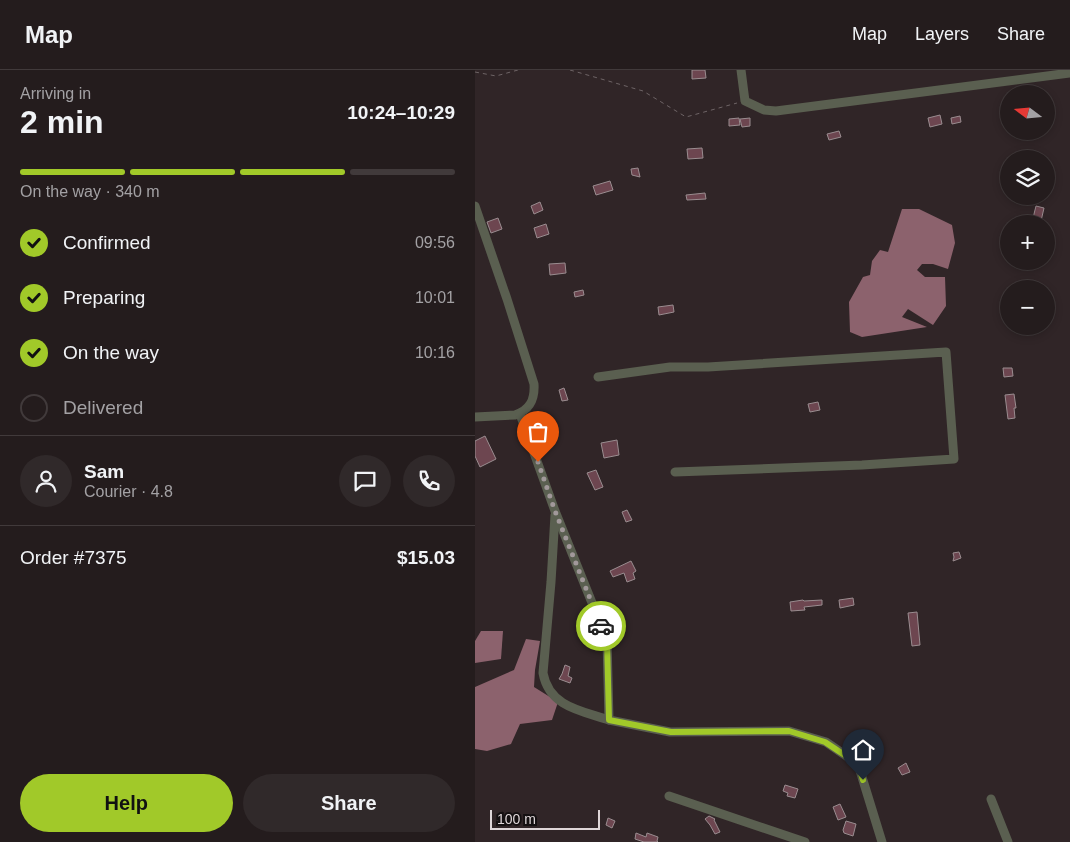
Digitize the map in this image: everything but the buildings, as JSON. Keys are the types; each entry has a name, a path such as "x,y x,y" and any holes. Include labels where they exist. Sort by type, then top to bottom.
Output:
{"street":[{"path":"741,70 745,100 764,110 776,111 1026,74 1070,73"},
{"path":"475,206 507,299 533,384 534,393 529,406 520,414 515,416 475,417"},
{"path":"597,377 670,367 708,367 946,352 954,459 863,465 675,472"},
{"path":"520,414 555,511 607,640 609,720"},
{"path":"555,511 543,673 550,692 561,702 609,720 671,732 789,731 825,742 858,764 881,842"},
{"path":"669,796 805,842"},
{"path":"991,800 1008,842"}],"path":[{"path":"475,72 496,76 518,70"},
{"path":"570,70 643,91 686,117 745,100"}],"shaded area":[{"path":"902,209 919,209 952,225 955,243 948,269 933,264 922,264 917,270 925,277 945,277 946,306 933,325 908,309 902,317 927,327 862,337 850,332 849,302 863,277 870,275 872,261 880,250 888,252"},
{"path":"481,631 503,631 501,659 475,663 475,641"},
{"path":"526,639 540,641 534,687 558,702 552,720 520,724 511,744 487,751 475,749 475,687 514,670"}],"way so far":[{"path":"538,462 555,511 601,626"}],"route":[{"path":"601,626 607,640 609,720 671,732 789,731 825,742 858,764 863,780"}]}
